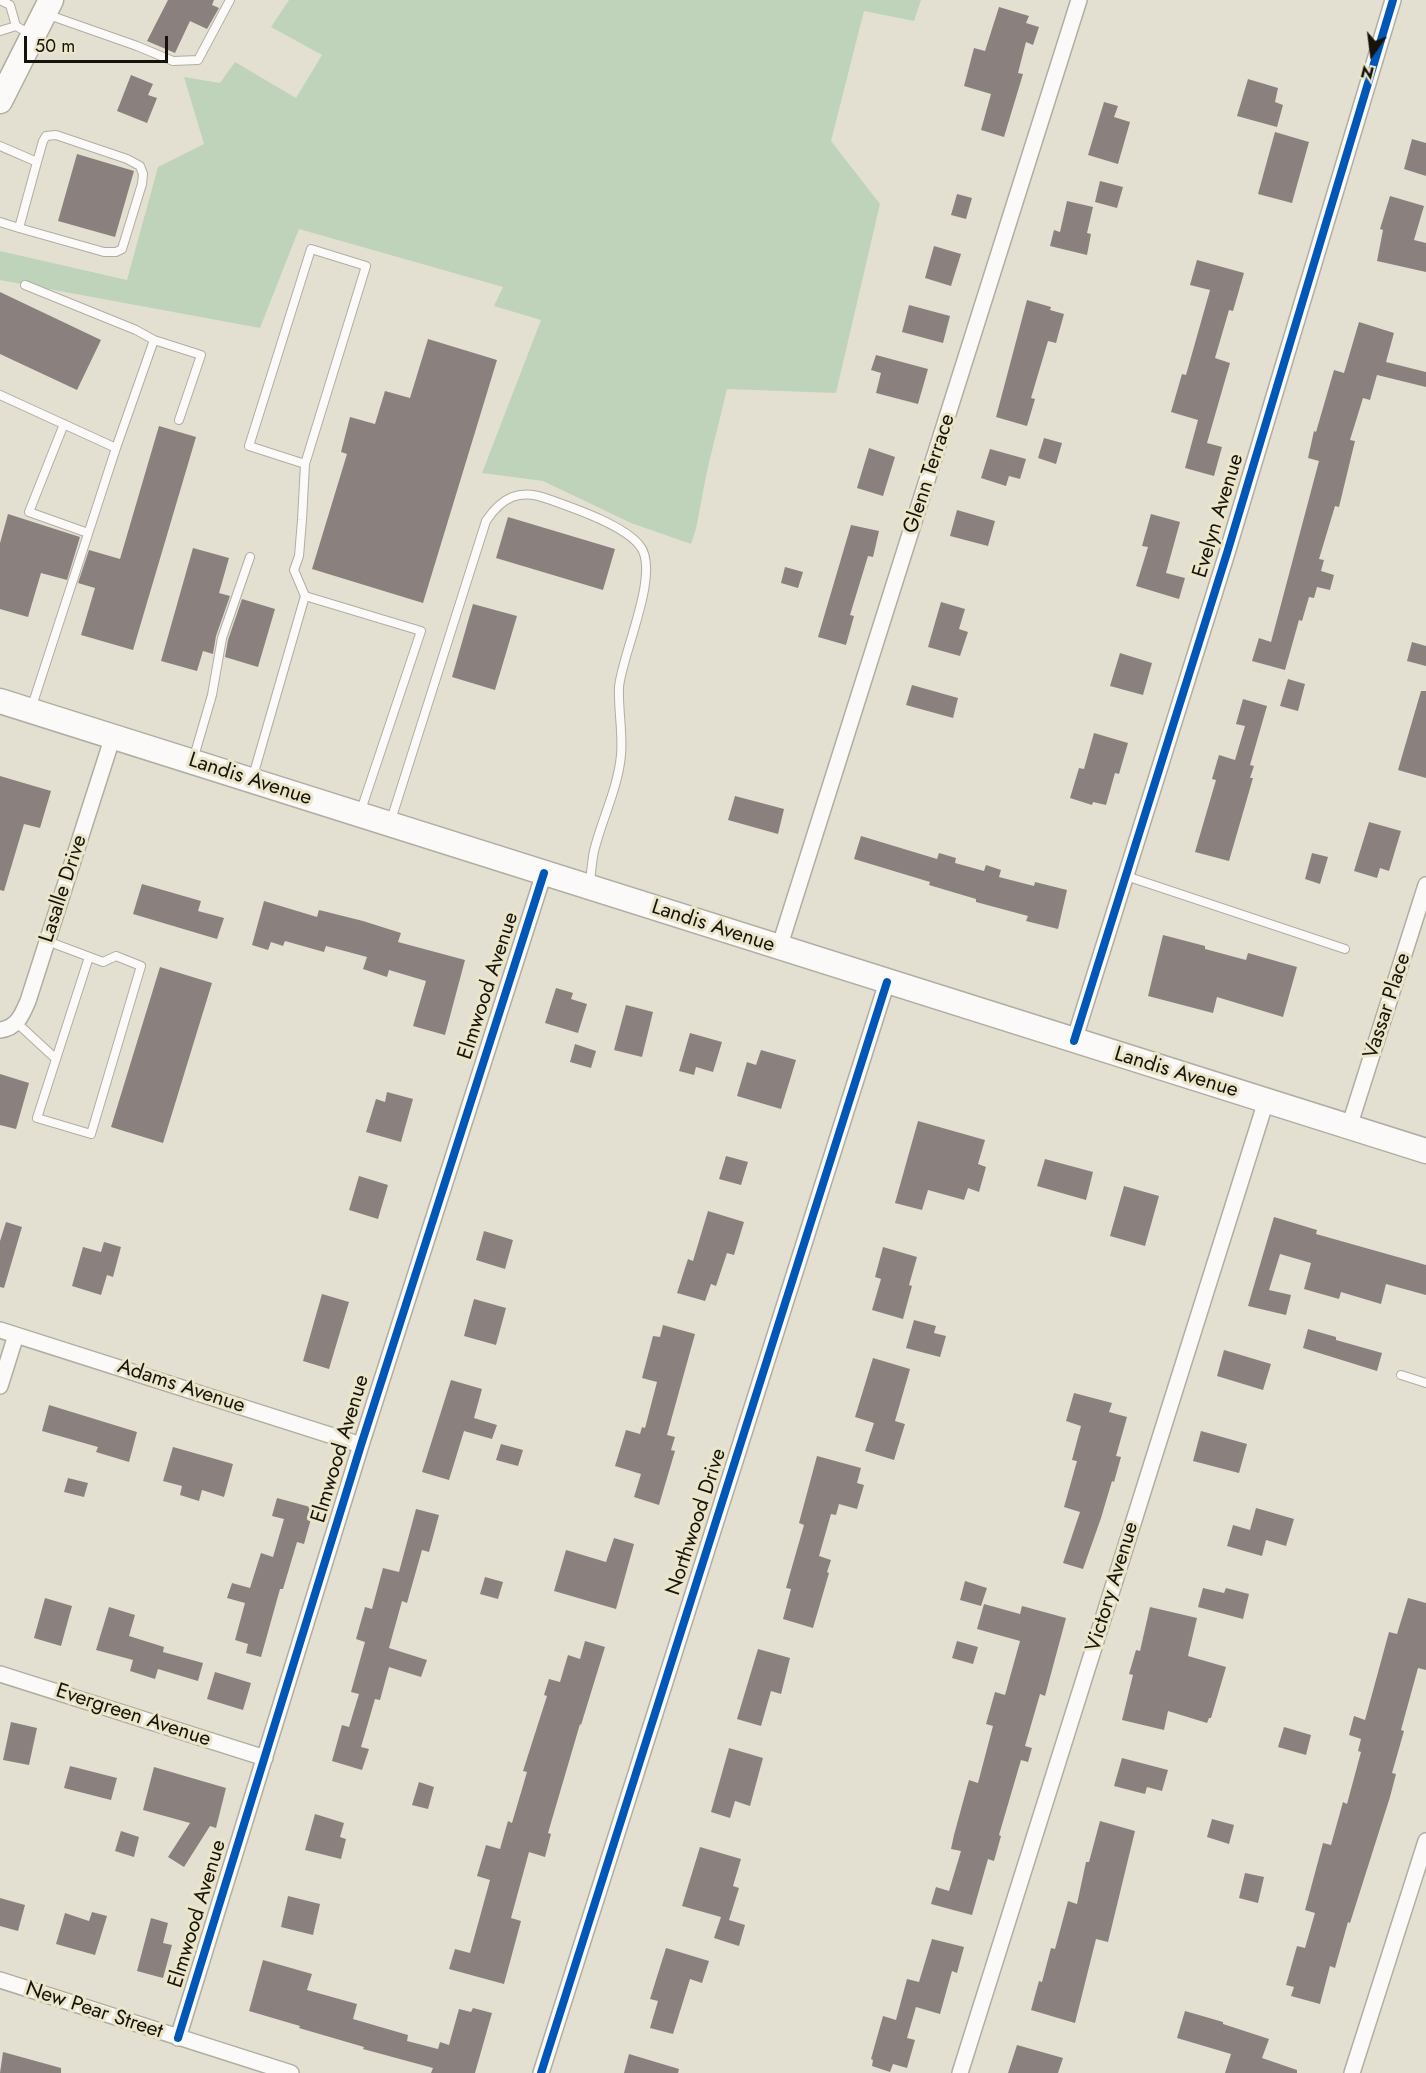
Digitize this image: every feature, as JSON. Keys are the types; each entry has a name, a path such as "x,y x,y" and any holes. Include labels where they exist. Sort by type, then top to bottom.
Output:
{"main road":[{"path":"0,101 25,31 48,7"},
{"name":"Landis Avenue","path":"0,701 1426,1151"}],"street":[{"name":"Glenn Terrace","path":"780,948 1079,0"},
{"name":"Evelyn Avenue","path":"1074,1041 1227,553 1394,0"},
{"name":"Lasalle Drive","path":"17,1023 28,1000 113,736"},
{"name":"Elmwood Avenue","path":"178,2038 361,1445 544,873"},
{"name":"Vassar Place","path":"1349,1127 1426,885"},
{"name":"Northwood Drive","path":"542,2073 887,982"},
{"path":"0,1030 17,1023"},
{"name":"Victory Avenue","path":"960,2073 1266,1101"},
{"name":"Adams Avenue","path":"0,1330 361,1445"},
{"path":"0,1386 16,1335"},
{"name":"Evergreen Avenue","path":"0,1674 266,1758"},
{"path":"1352,2073 1426,1841"},
{"name":"New Pear Street","path":"0,1980 291,2073"}],"lane":[{"path":"0,0 10,5 25,31 0,31"},
{"path":"48,7 172,62 198,60 230,0"},
{"path":"0,222 20,228 104,252 116,252 123,249 142,184 143,174 140,166 127,159 56,135 46,136 20,228"},
{"path":"0,146 37,162"},
{"path":"252,780 305,596 294,570 300,547 304,464 366,266 311,249 249,446 304,464"},
{"path":"25,285 136,330 154,340 201,355 179,420"},
{"path":"31,711 116,448 154,340"},
{"path":"0,395 116,448"},
{"path":"64,424 29,512 88,533"},
{"path":"390,824 486,521 494,509 506,499 523,494 541,496 619,529 641,546 646,565 645,585 619,686 621,755 594,852 589,887"},
{"path":"192,761 212,695 222,638 250,557"},
{"path":"305,596 421,631 359,814"},
{"path":"1126,876 1345,949"},
{"path":"47,941 103,962 116,956 141,966 91,1134 37,1118 89,957"},
{"path":"17,1023 56,1059"},
{"path":"1401,1375 1426,1383"}],"green space":[{"path":"289,0 921,0 914,21 864,11 831,141 880,204 836,393 727,389 691,544 631,523 543,481 482,473 541,320 494,306 503,287 299,229 260,328 0,280 0,251 127,280 158,167 204,144 184,77 220,83 235,62 296,98 322,55 271,27"}],"building":[{"path":"168,0 214,0 212,5 219,8 207,29 190,21 175,53 147,41"},
{"path":"999,7 1029,16 1026,23 1039,27 1033,45 1026,42 1018,73 1023,74 1004,137 981,130 991,94 964,86 974,48 985,51"},
{"path":"131,75 153,84 148,95 157,98 147,123 117,111"},
{"path":"1248,79 1278,88 1275,102 1283,105 1277,127 1237,116"},
{"path":"1104,102 1118,106 1114,117 1130,122 1118,164 1088,155"},
{"path":"1275,132 1309,142 1292,203 1258,194"},
{"path":"1412,139 1426,143 1426,176 1404,169"},
{"path":"77,154 134,171 115,237 58,221"},
{"path":"1100,181 1123,187 1117,208 1095,202"},
{"path":"957,194 972,198 966,219 951,215"},
{"path":"1390,196 1424,206 1414,240 1426,243 1426,272 1377,261 1383,230 1380,229"},
{"path":"1067,201 1093,207 1087,233 1091,234 1087,255 1050,246 1054,230 1060,232"},
{"path":"934,246 961,254 951,286 925,278"},
{"path":"1197,260 1244,273 1233,311 1229,310 1215,358 1230,363 1207,443 1222,447 1214,476 1185,468 1198,420 1171,412 1182,374 1186,375 1210,290 1190,285"},
{"path":"0,292 101,340 77,390 0,354"},
{"path":"1027,300 1051,307 1050,310 1064,314 1056,343 1048,341 1031,398 1035,399 1027,426 996,417"},
{"path":"909,305 950,316 943,343 902,332"},
{"path":"1359,322 1394,333 1386,362 1426,372 1426,387 1377,375 1370,400 1363,398 1350,440 1355,441 1339,507 1335,506 1319,559 1324,560 1321,571 1334,575 1330,590 1317,587 1314,598 1309,597 1302,621 1299,620 1285,670 1252,661 1259,638 1271,642 1319,461 1308,458 1314,431 1316,432 1334,370 1344,373"},
{"path":"428,339 497,360 423,603 312,569 347,454 341,452 350,417 375,424 385,391 410,398"},
{"path":"876,355 928,369 918,404 876,393 881,373 871,370"},
{"path":"159,426 196,437 133,650 81,635 95,588 78,583 89,550 120,559"},
{"path":"1044,438 1062,443 1056,464 1038,458"},
{"path":"869,448 895,457 883,496 857,488"},
{"path":"990,449 1026,459 1020,479 1009,476 1006,486 981,478"},
{"path":"957,510 995,521 988,546 950,536"},
{"path":"8,514 80,537 67,580 41,573 28,617 0,609 0,543"},
{"path":"1151,514 1180,522 1166,573 1185,578 1179,599 1136,586 1148,547 1142,546"},
{"path":"508,517 615,549 603,590 496,558"},
{"path":"851,525 879,531 873,557 868,556 850,615 854,616 846,645 818,637"},
{"path":"193,548 229,558 219,593 230,596 216,636 213,654 203,651 197,671 161,661"},
{"path":"785,567 803,572 798,588 781,583"},
{"path":"242,599 275,609 258,667 225,657 228,640"},
{"path":"941,602 965,609 959,629 968,632 960,656 928,647"},
{"path":"473,604 517,616 495,690 452,677"},
{"path":"1412,642 1426,646 1426,666 1407,661"},
{"path":"1120,653 1152,663 1143,695 1110,686"},
{"path":"1288,679 1305,684 1298,711 1280,706"},
{"path":"912,685 958,698 953,718 906,705"},
{"path":"1421,691 1426,691 1426,778 1398,770"},
{"path":"1243,699 1267,706 1250,765 1254,766 1250,778 1253,778 1229,861 1195,852 1216,780 1212,779 1219,755 1235,760 1245,726 1236,724"},
{"path":"1094,733 1128,743 1119,774 1115,773 1106,805 1093,802 1092,805 1070,798 1079,768 1084,769"},
{"path":"0,776 51,791 40,828 24,824 4,891 0,890"},
{"path":"735,796 784,809 778,834 728,820"},
{"path":"1369,822 1401,831 1389,871 1380,868 1377,878 1354,871"},
{"path":"861,836 937,859 939,853 956,858 955,863 984,871 986,865 1001,870 999,877 1034,886 1035,882 1067,890 1058,929 1026,921 1028,916 976,902 976,899 929,885 930,882 854,859"},
{"path":"1312,853 1328,857 1320,884 1305,879"},
{"path":"142,884 201,901 198,911 224,918 217,939 133,914"},
{"path":"264,901 317,917 319,910 363,921 401,933 398,942 465,960 445,1035 413,1026 426,981 389,970 387,977 363,969 367,957 326,946 324,952 285,941 283,946 271,942 268,950 252,945"},
{"path":"1163,935 1246,960 1248,953 1297,967 1283,1017 1217,997 1213,1013 1148,996"},
{"path":"160,967 212,983 163,1143 111,1127"},
{"path":"556,988 573,993 571,999 587,1004 578,1033 545,1023"},
{"path":"626,1005 653,1012 642,1057 614,1050"},
{"path":"690,1033 722,1042 713,1072 696,1067 694,1075 679,1071"},
{"path":"575,1044 596,1051 591,1068 570,1062"},
{"path":"761,1050 796,1060 781,1109 737,1096 747,1062 756,1065"},
{"path":"0,1074 29,1083 16,1129 0,1125"},
{"path":"387,1092 413,1099 401,1142 366,1132 376,1099 385,1102"},
{"path":"918,1121 985,1140 978,1164 986,1167 979,1192 968,1188 964,1200 928,1190 922,1210 895,1203"},
{"path":"726,1156 748,1162 741,1185 719,1179"},
{"path":"1045,1159 1093,1172 1086,1200 1037,1186"},
{"path":"359,1176 388,1185 378,1219 349,1210"},
{"path":"1124,1186 1159,1196 1145,1246 1110,1236"},
{"path":"708,1211 744,1222 734,1255 727,1253 716,1286 711,1284 705,1301 677,1293 688,1259 693,1261"},
{"path":"1274,1217 1317,1230 1316,1234 1426,1265 1426,1295 1386,1284 1381,1304 1341,1292 1339,1299 1304,1289 1311,1263 1280,1254 1269,1290 1291,1295 1286,1315 1248,1306"},
{"path":"6,1222 22,1227 4,1288 0,1287 0,1241"},
{"path":"484,1231 513,1240 505,1269 476,1260"},
{"path":"104,1242 121,1247 113,1277 107,1275 101,1295 72,1286 83,1247 101,1252"},
{"path":"883,1247 917,1257 903,1319 872,1310 881,1279 875,1277"},
{"path":"322,1294 349,1302 329,1369 303,1361"},
{"path":"474,1299 506,1308 496,1345 464,1336"},
{"path":"914,1320 936,1326 934,1333 946,1336 940,1357 906,1348"},
{"path":"663,1325 695,1334 667,1435 675,1437 671,1450 675,1451 659,1505 634,1497 641,1474 615,1466 626,1430 640,1434 642,1427 645,1428 657,1382 642,1378 653,1336 660,1337"},
{"path":"1308,1329 1336,1337 1336,1340 1382,1353 1377,1371 1303,1348"},
{"path":"1224,1350 1271,1364 1263,1390 1217,1376"},
{"path":"873,1358 910,1369 895,1421 905,1424 894,1460 865,1451 874,1423 855,1417"},
{"path":"451,1380 482,1389 474,1418 497,1425 492,1439 464,1431 449,1480 422,1472"},
{"path":"1074,1393 1112,1403 1109,1412 1127,1417 1116,1456 1121,1457 1114,1482 1112,1481 1083,1569 1063,1563 1080,1512 1064,1507 1077,1461 1072,1460 1081,1426 1066,1421"},
{"path":"49,1405 137,1432 129,1462 96,1452 98,1447 42,1431"},
{"path":"1201,1431 1247,1444 1239,1473 1193,1461"},
{"path":"501,1444 523,1450 518,1466 496,1460"},
{"path":"173,1447 233,1464 224,1497 202,1490 199,1501 180,1495 182,1486 163,1481"},
{"path":"817,1456 861,1468 857,1483 864,1485 857,1509 839,1504 836,1515 831,1514 819,1556 831,1560 827,1572 829,1573 813,1628 783,1619 791,1589 786,1588 804,1525 799,1523"},
{"path":"68,1478 88,1483 84,1497 64,1492"},
{"path":"277,1498 314,1508 304,1544 297,1542 283,1589 280,1589 261,1657 246,1653 248,1644 235,1640 245,1603 227,1598 232,1583 250,1588 261,1553 273,1557 284,1519 272,1516"},
{"path":"1256,1508 1294,1519 1286,1546 1266,1540 1262,1556 1227,1546 1233,1525 1250,1530"},
{"path":"416,1509 439,1515 429,1552 422,1550 407,1603 402,1601 389,1648 427,1660 421,1677 389,1667 380,1700 375,1699 361,1747 369,1749 362,1770 332,1761 342,1725 349,1727 359,1694 351,1692 365,1642 356,1639 365,1607 372,1609 383,1568 399,1572"},
{"path":"614,1538 634,1544 616,1609 554,1591 566,1550 606,1562"},
{"path":"485,1577 503,1582 498,1599 480,1594"},
{"path":"965,1581 987,1588 981,1606 960,1600"},
{"path":"1203,1588 1224,1593 1226,1588 1249,1594 1243,1619 1198,1607"},
{"path":"45,1598 72,1606 61,1646 34,1638"},
{"path":"1408,1598 1426,1603 1426,1670 1418,1668 1401,1730 1404,1731 1392,1773 1396,1774 1390,1797 1335,1968 1330,1966 1320,2004 1291,1996 1294,1987 1286,1985 1297,1946 1305,1948 1315,1913 1305,1910 1323,1843 1331,1845 1343,1802 1347,1804 1361,1752 1358,1751 1361,1739 1349,1735 1354,1716 1365,1720 1389,1632 1397,1634"},
{"path":"984,1604 1020,1614 1022,1606 1066,1618 1045,1696 1040,1694 1025,1746 1032,1748 1028,1762 1021,1760 999,1835 1001,1836 994,1861 988,1859 972,1915 931,1904 936,1887 949,1891 961,1851 951,1849 969,1780 978,1783 993,1726 986,1724 995,1692 1005,1695 1020,1641 977,1629"},
{"path":"109,1607 135,1615 129,1636 164,1647 163,1652 203,1663 198,1681 158,1669 155,1679 130,1671 133,1660 96,1650"},
{"path":"1150,1607 1197,1618 1188,1656 1226,1667 1211,1718 1207,1723 1168,1711 1164,1730 1122,1720 1133,1675 1129,1674 1136,1650 1140,1651"},
{"path":"585,1641 605,1647 548,1833 551,1834 545,1857 529,1852 511,1918 521,1921 504,1984 449,1969 455,1949 470,1953 490,1880 477,1876 486,1845 500,1849 508,1821 512,1823 527,1772 523,1771 547,1696 544,1695 549,1679 560,1682 568,1655 580,1659"},
{"path":"957,1641 978,1647 973,1664 952,1658"},
{"path":"758,1649 790,1658 781,1694 771,1691 761,1726 737,1719"},
{"path":"215,1672 251,1683 243,1710 207,1699"},
{"path":"11,1722 37,1728 29,1765 3,1760"},
{"path":"1284,1727 1311,1735 1306,1755 1278,1747"},
{"path":"729,1748 763,1758 750,1806 735,1801 730,1818 711,1812"},
{"path":"1122,1758 1168,1770 1162,1791 1147,1787 1145,1794 1114,1786"},
{"path":"70,1766 117,1778 111,1800 64,1788"},
{"path":"154,1767 226,1788 216,1828 210,1826 184,1867 168,1857 190,1823 143,1810"},
{"path":"419,1782 434,1787 428,1809 412,1805"},
{"path":"315,1814 344,1823 340,1837 346,1839 341,1859 305,1850"},
{"path":"1212,1819 1234,1825 1229,1844 1207,1837"},
{"path":"1100,1821 1135,1831 1108,1942 1096,1939 1075,2023 1031,2010 1039,1981 1042,1982 1051,1948 1055,1949 1068,1901 1077,1904 1086,1862 1089,1862"},
{"path":"121,1831 139,1837 134,1857 115,1851"},
{"path":"700,1847 741,1859 733,1886 739,1888 729,1920 745,1925 739,1946 714,1938 721,1917 682,1906"},
{"path":"1245,1873 1264,1877 1258,1903 1239,1898"},
{"path":"288,1896 320,1904 313,1935 281,1927"},
{"path":"0,1898 25,1905 18,1931 0,1926"},
{"path":"92,1912 107,1916 95,1955 56,1944 65,1913 89,1921"},
{"path":"151,1918 168,1923 163,1943 172,1945 163,1978 137,1971"},
{"path":"932,1939 964,1947 957,1973 952,1971 940,2014 916,2007 907,2038 915,2040 907,2068 893,2064 890,2072 872,2066 873,2060 871,2059 883,2016 896,2020 907,1979 919,1982"},
{"path":"666,1948 709,1961 702,1983 690,1979 673,2034 650,2028 658,2001 650,1999"},
{"path":"263,1960 312,1974 307,1990 357,2004 353,2019 408,2035 407,2041 438,2049 440,2042 449,2045 459,2009 471,2012 473,2008 492,2013 475,2073 431,2073 433,2068 363,2049 364,2047 249,2011"},
{"path":"1185,2011 1269,2039 1262,2058 1297,2070 1297,2073 1225,2073 1231,2054 1177,2038"},
{"path":"1017,2045 1063,2058 1058,2073 1008,2073"},
{"path":"3,2052 61,2068 61,2073 0,2073"},
{"path":"629,2054 679,2069 678,2073 624,2073"}],"cycle path":[{"path":"1074,1041 1227,553 1393,0"},
{"path":"178,2038 361,1445 544,873"},
{"path":"541,2073 887,982"}]}
